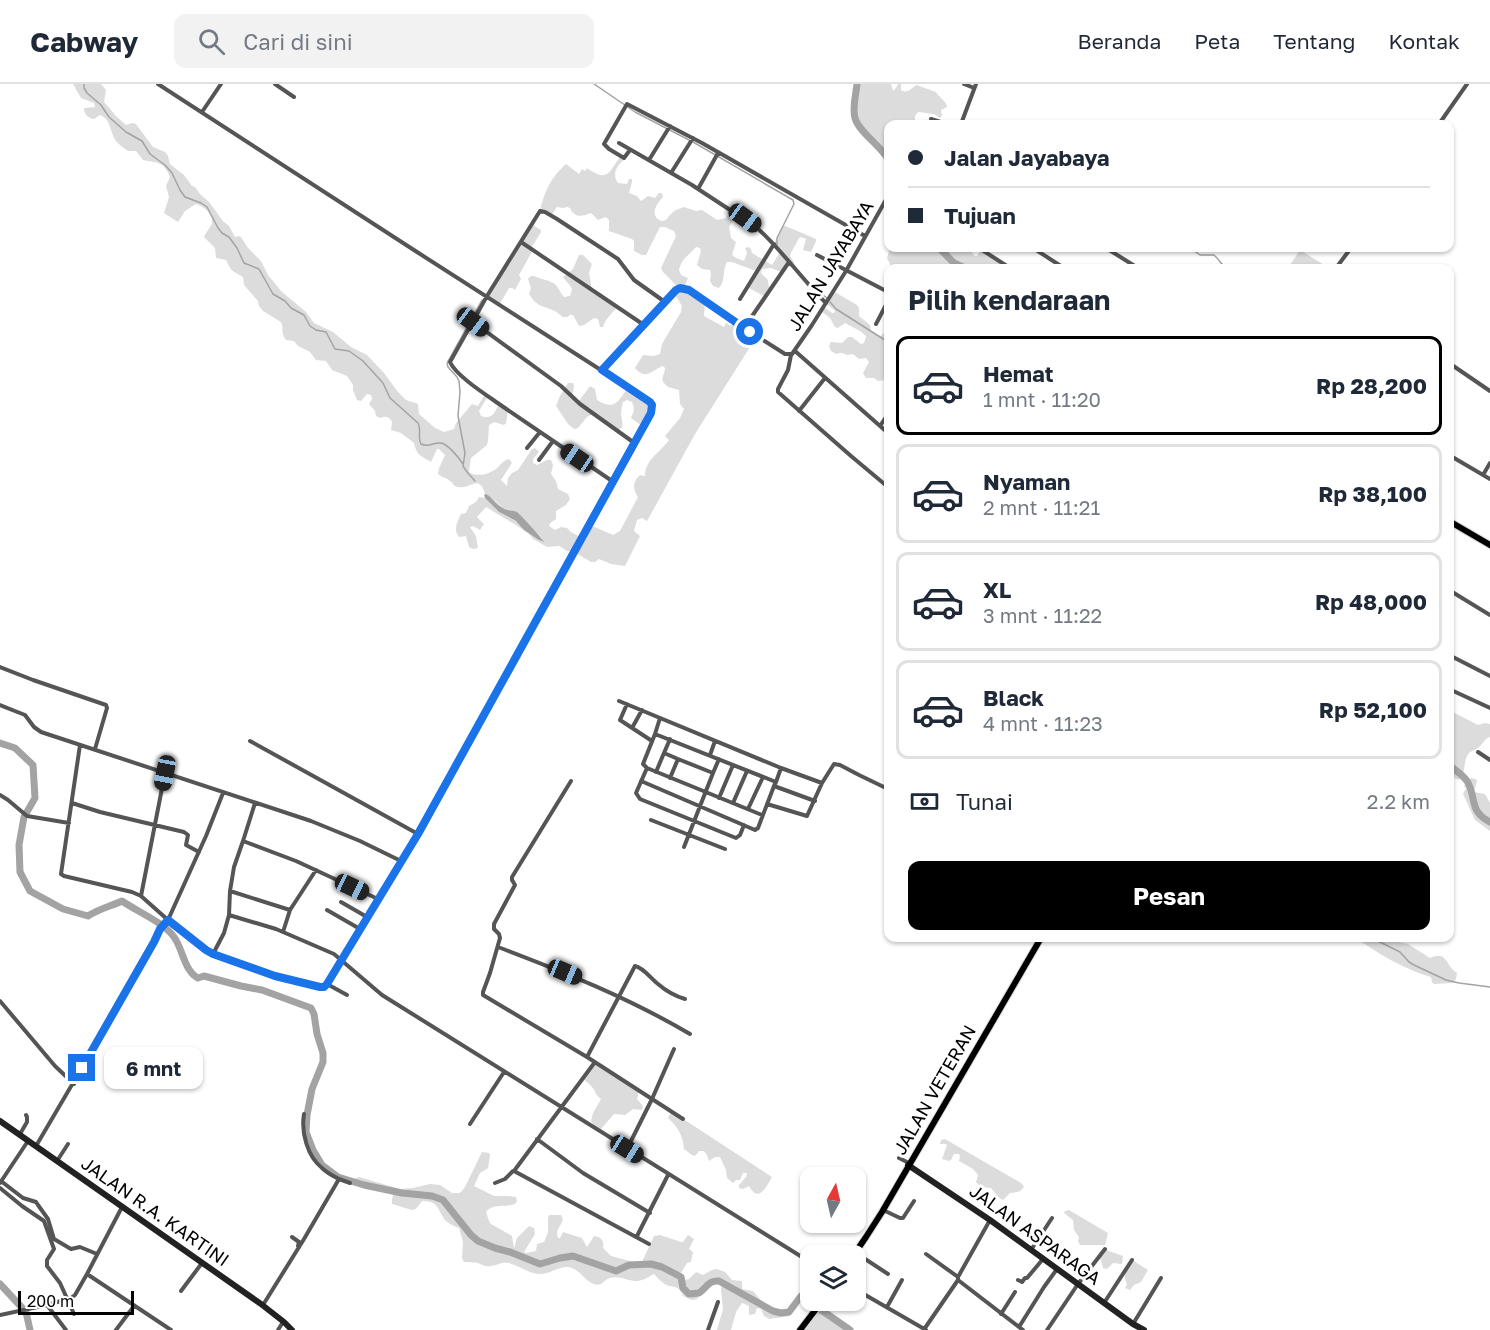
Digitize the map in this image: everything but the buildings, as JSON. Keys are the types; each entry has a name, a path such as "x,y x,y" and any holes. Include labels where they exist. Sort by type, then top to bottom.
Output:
{"main road":[{"path":"1454,524 1490,545"},
{"name":"JALAN VETERAN","path":"860,1245 1039,942"},
{"name":"JALAN R.A. KARTINI","path":"0,1121 262,1305 291,1330"},
{"name":"JALAN ASPARAGA","path":"909,1164 1043,1258 1134,1326 1144,1330"},
{"path":"800,1330 815,1311"}],"street":[{"path":"80,745 61,871 63,875 141,896 213,954 275,976 324,987 418,834 651,413 652,405 602,370 158,84"},
{"path":"202,112 220,84"},
{"path":"275,84 294,97"},
{"path":"962,120 975,86 964,84"},
{"path":"1442,120 1467,84"},
{"path":"630,150 624,158 604,144 627,105 865,236"},
{"path":"649,160 668,128"},
{"path":"671,173 691,140"},
{"path":"619,143 699,189 756,227 774,244 809,286 827,301"},
{"path":"699,189 717,155"},
{"name":"JALAN JAYABAYA","path":"602,370 680,288 689,290 744,328 785,354 791,355 846,271 884,203"},
{"path":"612,481 479,389 450,362 539,212 545,212 618,260 634,280 665,302"},
{"path":"520,242 644,325"},
{"path":"740,299 774,244"},
{"path":"985,252 1004,264"},
{"path":"1039,252 1058,264"},
{"path":"1112,252 1132,264"},
{"path":"817,255 884,290"},
{"path":"744,328 789,262"},
{"path":"876,324 884,309"},
{"path":"473,322 633,442"},
{"path":"795,351 884,430"},
{"path":"791,355 788,370 778,392 884,484"},
{"path":"1454,366 1490,391"},
{"path":"799,411 825,378"},
{"path":"880,426 884,420"},
{"path":"527,448 540,432"},
{"path":"539,460 553,441"},
{"path":"1454,458 1490,479"},
{"path":"1483,475 1490,463"},
{"path":"1454,593 1490,615"},
{"path":"1454,658 1490,676"},
{"path":"0,667 106,705 95,749"},
{"path":"1454,691 1490,708"},
{"path":"619,701 822,783"},
{"path":"627,704 620,720 652,741"},
{"path":"0,705 25,715 41,732 311,821 360,840 401,861"},
{"path":"632,728 642,710"},
{"path":"660,718 643,764 647,768 762,815"},
{"path":"655,734 763,777 815,801"},
{"path":"656,772 670,739"},
{"path":"250,741 418,834"},
{"path":"710,755 715,741"},
{"path":"1478,752 1490,760"},
{"path":"664,753 713,773"},
{"path":"670,778 678,759"},
{"path":"684,847 719,759"},
{"path":"767,804 806,817 822,783 833,765 837,764 884,787"},
{"path":"719,798 733,765"},
{"path":"647,768 636,793 640,799 736,838 740,835 744,825"},
{"path":"641,781 756,830 781,768"},
{"path":"733,803 747,771"},
{"path":"141,896 165,773"},
{"path":"748,809 763,777"},
{"path":"571,781 512,877 514,885 494,924 494,929 500,935 483,994 683,1119"},
{"path":"36,1146 168,920 223,793"},
{"path":"0,795 25,815 69,823"},
{"path":"72,803 186,834 188,836 186,845 199,852"},
{"path":"213,954 224,933 229,915 234,867 255,803"},
{"path":"651,820 725,849"},
{"path":"243,841 296,861 378,899"},
{"path":"283,932 290,910 316,870"},
{"path":"230,891 290,910"},
{"path":"341,902 368,917"},
{"path":"327,910 360,929"},
{"path":"229,915 283,932 334,954 382,995 800,1256"},
{"path":"498,947 565,972 662,1017 690,1034"},
{"path":"587,1057 636,965 658,985 685,999"},
{"path":"327,984 347,995"},
{"path":"0,1001 55,1066 74,1084"},
{"path":"627,1149 674,1049"},
{"path":"495,1183 505,1179 514,1171 595,1062"},
{"path":"470,1124 504,1072"},
{"path":"304,1114 302,1128 312,1155 322,1169 350,1183"},
{"path":"19,1135 27,1122 26,1115"},
{"path":"537,1139 583,1173 650,1213"},
{"path":"28,1141 1,1182 23,1198 36,1202 54,1239 71,1249 80,1247 97,1254"},
{"path":"57,1161 68,1144"},
{"path":"899,1158 909,1164"},
{"path":"514,1171 649,1244"},
{"path":"637,1236 668,1175"},
{"path":"262,1305 339,1179"},
{"path":"0,1188 16,1202 46,1220 54,1249 46,1260 47,1266 60,1283 74,1314"},
{"path":"883,1210 902,1218 914,1201"},
{"path":"0,1315 47,1305 75,1295 122,1206"},
{"path":"1031,1250 1052,1218"},
{"path":"866,1295 924,1329 958,1278 990,1220"},
{"path":"262,1305 298,1245 299,1242 292,1238"},
{"path":"1047,1330 1105,1249"},
{"path":"926,1254 1021,1329 1044,1287 1057,1269"},
{"path":"1018,1280 1022,1282 1027,1278 1043,1258"},
{"path":"1104,1303 1132,1260"},
{"path":"866,1261 888,1274"},
{"path":"181,1291 202,1263"},
{"path":"87,1274 171,1330"},
{"path":"1134,1326 1161,1278"},
{"path":"886,1307 902,1280"},
{"path":"1001,1314 1015,1292"},
{"path":"708,1330 718,1302"},
{"path":"47,1305 66,1330"},
{"path":"116,1330 134,1306"},
{"path":"278,1330 284,1322"}],"shaded area":[{"path":"73,84 101,84 106,90 104,102 116,116 126,125 136,124 153,147 165,152 170,164 184,175 209,202 235,237 241,237 281,291 306,312 314,323 333,332 351,347 367,355 406,400 418,404 419,414 435,428 444,432 454,429 456,423 472,404 478,406 485,394 488,396 479,411 481,416 493,415 499,403 508,410 504,425 494,422 489,425 487,445 471,458 470,473 487,474 509,459 512,463 501,480 507,486 508,478 518,470 535,448 539,452 533,459 533,463 537,465 551,460 553,465 551,474 558,489 568,494 570,499 566,505 556,511 556,519 549,526 555,530 561,527 567,528 582,538 588,527 595,527 613,535 620,531 638,497 634,489 636,480 640,475 645,476 648,465 669,440 665,436 680,418 684,409 680,404 679,390 668,387 663,382 665,368 663,366 646,374 642,374 635,368 643,355 660,354 662,344 681,312 682,306 674,293 676,285 661,268 676,236 674,231 660,227 646,255 642,255 634,251 632,239 609,231 609,220 606,217 598,220 591,213 577,215 567,207 557,207 551,216 540,211 546,191 556,174 566,164 579,174 582,169 585,171 587,168 599,175 604,175 610,171 620,157 624,160 617,168 615,177 618,183 627,184 629,179 632,179 629,193 637,196 641,201 648,196 655,198 662,193 663,197 655,211 656,217 660,220 666,220 674,212 684,207 696,211 702,210 717,220 726,218 732,210 737,214 729,227 731,238 736,242 732,255 744,261 747,253 745,248 748,247 752,253 772,265 780,252 774,244 783,225 816,241 811,252 803,250 806,239 799,238 790,256 794,262 792,266 789,263 781,272 771,268 762,269 761,273 768,280 769,288 764,296 747,287 756,271 727,262 719,288 713,286 710,281 710,270 702,269 697,265 700,248 696,247 682,262 679,270 681,275 688,278 684,288 705,301 704,316 724,327 726,323 731,326 734,321 757,336 695,434 647,521 642,518 637,520 634,531 640,536 625,566 599,559 591,562 559,546 547,547 486,507 477,517 484,524 480,530 473,526 470,527 476,536 478,548 473,549 469,547 466,536 459,537 456,526 461,514 466,513 469,506 479,497 485,498 499,512 519,523 524,530 543,542 518,513 503,508 485,494 480,484 458,487 438,474 445,455 439,449 431,462 422,456 416,450 414,443 401,433 391,430 390,419 376,416 369,404 372,399 371,395 367,394 361,401 357,400 353,385 347,376 332,370 326,361 316,360 310,352 298,346 294,341 286,340 281,322 263,311 258,301 244,285 243,277 232,270 226,260 216,258 215,248 204,237 212,223 207,211 196,204 185,211 178,222 164,213 169,197 166,186 170,177 165,168 160,164 143,160 136,151 128,151 120,145 104,117 100,115 94,119 90,118 84,108 95,107 94,103 81,98"},
{"path":"857,84 891,84 893,91 898,84 901,84 901,90 905,91 917,85 936,92 947,107 941,110 940,118 934,114 918,112 915,120 884,120 884,153 857,123 854,110"},
{"path":"531,224 541,232 531,248 533,250 519,275 521,279 515,290 509,288 500,304 487,296"},
{"path":"889,252 973,252 977,256 979,252 985,252 1001,263 890,264 887,258"},
{"path":"1299,252 1303,252 1323,264 1291,264"},
{"path":"579,255 583,255 592,264 589,273 592,290 617,307 603,327 600,327 598,319 594,318 579,326 573,315 563,317 539,305 529,294 531,288 528,279 534,276 554,283 564,297 570,296 572,289 563,277 573,269"},
{"path":"833,291 857,305 859,316 870,325 871,331 880,337 884,332 884,380 866,378 863,373 869,362 866,358 859,359 853,354 836,354 831,351 829,346 831,342 842,343 848,337 852,337 861,344 864,343 866,336 845,323 838,328 835,327 830,318 821,311 824,307 834,313 835,311 826,303"},
{"path":"568,383 573,383 572,398 577,401 590,386 595,389 597,400 612,405 619,401 628,387 652,405 642,426 631,418 634,406 627,400 623,402 622,426 618,431 593,414 574,429 556,406"},
{"path":"485,494 505,509 517,512 544,542 524,530 516,521 499,512 485,498"},
{"path":"1454,713 1478,725 1490,724 1490,737 1468,754 1463,775 1459,780 1454,778"},
{"path":"1471,778 1477,781 1474,792 1485,794 1490,803 1490,831 1475,820 1463,794 1466,788 1464,786"},
{"path":"1362,942 1408,944 1430,958 1443,957 1457,973 1456,979 1453,983 1434,984 1431,977 1411,970"},
{"path":"595,1062 639,1091 637,1099 643,1106 642,1110 633,1109 625,1115 614,1114 601,1129 595,1127 591,1121 601,1099 583,1079"},
{"path":"671,1111 772,1177 762,1192 756,1193 749,1186 739,1188 747,1173 743,1173 740,1180 733,1183 727,1178 720,1157 709,1161 704,1151 699,1151 695,1156 684,1149 679,1131 668,1118"},
{"path":"945,1139 1021,1183 1024,1187 1010,1193 1003,1200 991,1188 980,1187 976,1182 978,1175 973,1169 959,1161 959,1154 954,1154 949,1161 942,1159 947,1145 940,1144 941,1140"},
{"path":"482,1152 490,1155 488,1168 480,1173 474,1186 494,1196 516,1197 515,1204 492,1208 486,1212 491,1224 512,1236 514,1248 517,1238 529,1226 534,1228 535,1234 524,1252 536,1251 537,1244 544,1242 548,1232 549,1215 561,1215 563,1219 558,1230 558,1238 563,1232 582,1238 587,1247 594,1236 599,1237 603,1248 611,1256 641,1264 654,1236 660,1235 683,1242 688,1235 694,1239 689,1249 693,1252 691,1262 687,1263 679,1276 685,1280 696,1272 703,1275 717,1269 725,1272 732,1280 742,1281 742,1289 753,1291 764,1304 777,1311 788,1311 790,1316 769,1319 764,1316 761,1309 757,1308 755,1314 750,1315 749,1306 742,1303 736,1312 731,1330 717,1330 723,1309 722,1282 710,1283 697,1299 692,1300 683,1296 679,1289 665,1284 654,1274 637,1281 613,1277 597,1285 567,1267 540,1274 507,1263 488,1266 464,1262 463,1242 459,1228 445,1220 435,1204 422,1201 416,1209 412,1210 392,1204 393,1191 355,1182 359,1177 400,1189 430,1184 440,1185 452,1193 460,1193"},
{"path":"1069,1210 1108,1233 1105,1245 1080,1245 1073,1220 1064,1213"},
{"path":"1106,1250 1123,1256 1122,1264 1113,1263 1107,1269 1103,1268 1098,1257"},
{"path":"1132,1260 1148,1270 1141,1282 1130,1290 1125,1288 1127,1284 1125,1274"},
{"path":"815,1311 826,1311 853,1330 800,1330"}],"waterway":[{"path":"84,84 87,93 101,105 109,117 126,132 142,141 150,154 165,165 185,197 207,207 218,228 237,248 244,263 259,269 273,294 304,315 310,326 326,332 335,349 349,351 363,361 383,383 390,398 418,423 421,444 444,444 463,464"},
{"path":"594,84 635,112 689,140"},
{"path":"857,84 855,118 884,154"},
{"path":"693,142 793,200 794,204 777,238 777,246"},
{"path":"943,252 956,264"},
{"path":"1196,252 1200,255 1214,255 1222,264"},
{"path":"816,290 827,298"},
{"path":"475,481 463,466 465,453 458,416 459,381 447,363 482,300"},
{"path":"830,302 836,309 884,339"},
{"path":"0,743 15,748 33,765 35,798 24,817 19,845 20,872 30,891 63,909 88,916 122,901 157,922 174,937 187,965 193,975 198,978 204,976 262,990 311,1008 323,1053 323,1062 312,1089 306,1132 322,1165 338,1177 364,1185 402,1193 432,1196 443,1200 478,1241 540,1264 573,1256 616,1271 629,1265 651,1264 681,1277 683,1288 689,1294 699,1293 710,1283 719,1281 773,1311 781,1313 789,1312 801,1296 850,1330"},
{"path":"1454,769 1467,781 1476,808 1483,818 1490,822"},
{"path":"1380,942 1400,952 1414,965 1446,980 1490,987"},
{"path":"0,1284 26,1312 30,1330"}],"route":[{"path":"82,1068 160,929 168,920 213,954 275,976 320,987 327,984 418,834 651,413 650,402 602,370 680,288 689,290 750,332"}]}
